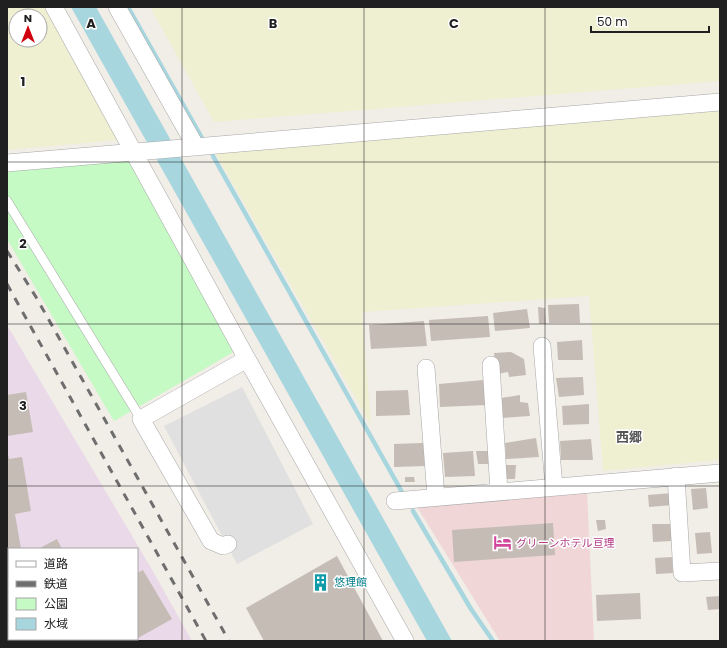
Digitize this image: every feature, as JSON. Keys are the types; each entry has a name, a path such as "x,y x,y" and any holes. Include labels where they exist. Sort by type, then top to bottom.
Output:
{"street":[{"path":"54,7 140,152 247,359 405,641"},
{"path":"117,7 192,148"},
{"path":"7,163 720,102"},
{"path":"542,346 554,487"},
{"path":"228,544 223,546 211,541 141,419 247,359"},
{"path":"491,365 499,492"},
{"path":"426,368 436,497"},
{"path":"395,501 720,473"},
{"path":"676,476 682,573 720,571"}],"lane":[{"path":"7,201 141,419"}],"shaded area":[{"path":"7,325 151,568 192,641 7,641"},
{"path":"242,387 313,524 237,564 164,426"},
{"path":"587,493 594,641 500,641 417,507 437,503"}],"green space":[{"path":"7,7 46,7 8,8 8,48 48,48 48,11 119,140 7,150"},
{"path":"150,7 720,7 720,81 214,122"},
{"path":"720,106 720,460 603,471 589,296 362,312 371,425 214,151"},
{"path":"131,158 237,350 114,421 7,239 7,169"}],"water":[{"path":"71,7 96,7 452,641 427,641"}],"building":[{"path":"579,304 580,323 549,323 548,305"},
{"path":"538,307 545,308 546,324 539,324"},
{"path":"527,309 530,328 495,331 493,313"},
{"path":"488,316 490,337 431,341 429,320"},
{"path":"424,321 427,346 371,349 369,325"},
{"path":"582,340 583,360 558,360 557,342"},
{"path":"511,352 524,359 526,375 509,377 508,372 497,374 494,353"},
{"path":"583,377 584,395 559,397 556,378"},
{"path":"483,380 487,405 440,407 439,384"},
{"path":"408,390 410,415 376,416 376,391"},
{"path":"26,392 33,432 7,436 7,395"},
{"path":"520,395 520,402 528,403 530,416 501,418 501,398"},
{"path":"589,404 589,424 563,425 562,406"},
{"path":"536,438 539,457 506,459 505,443"},
{"path":"591,439 593,460 561,460 560,441"},
{"path":"423,443 425,466 394,467 394,444"},
{"path":"7,450 9,459 22,457 31,511 15,514 21,548 8,548 7,614"},
{"path":"473,451 475,476 445,477 443,453"},
{"path":"476,451 489,451 490,464 478,464"},
{"path":"505,465 516,465 515,479 506,479"},
{"path":"405,477 414,477 415,482 405,482"},
{"path":"706,488 708,508 693,510 691,489"},
{"path":"672,493 673,505 649,507 648,495"},
{"path":"596,520 605,520 606,529 598,531"},
{"name":"グリーンホテル亘理","path":"553,523 555,555 454,562 452,530"},
{"path":"652,524 671,524 671,541 653,542"},
{"path":"710,532 712,553 697,554 695,533"},
{"path":"57,539 62,548 40,548"},
{"name":"悠理館","path":"337,556 383,641 264,641 246,608"},
{"path":"672,557 673,573 656,574 655,558"},
{"path":"143,570 172,619 138,638 138,572"},
{"path":"640,593 641,619 597,621 596,595"},
{"path":"720,596 720,609 708,610 706,597"},
{"path":"86,640 87,641 62,641"}],"waterway":[{"path":"128,7 202,138"},
{"path":"213,156 402,492"},
{"path":"413,511 471,609 493,641"}],"railway":[{"path":"7,251 36,297 229,641"},
{"path":"7,284 206,641"}],"place":[{"name":"グリーンホテル亘理","path":"503,543"},
{"name":"悠理館","path":"321,582"}],"district":[{"name":"西郷","path":"629,437"}]}
